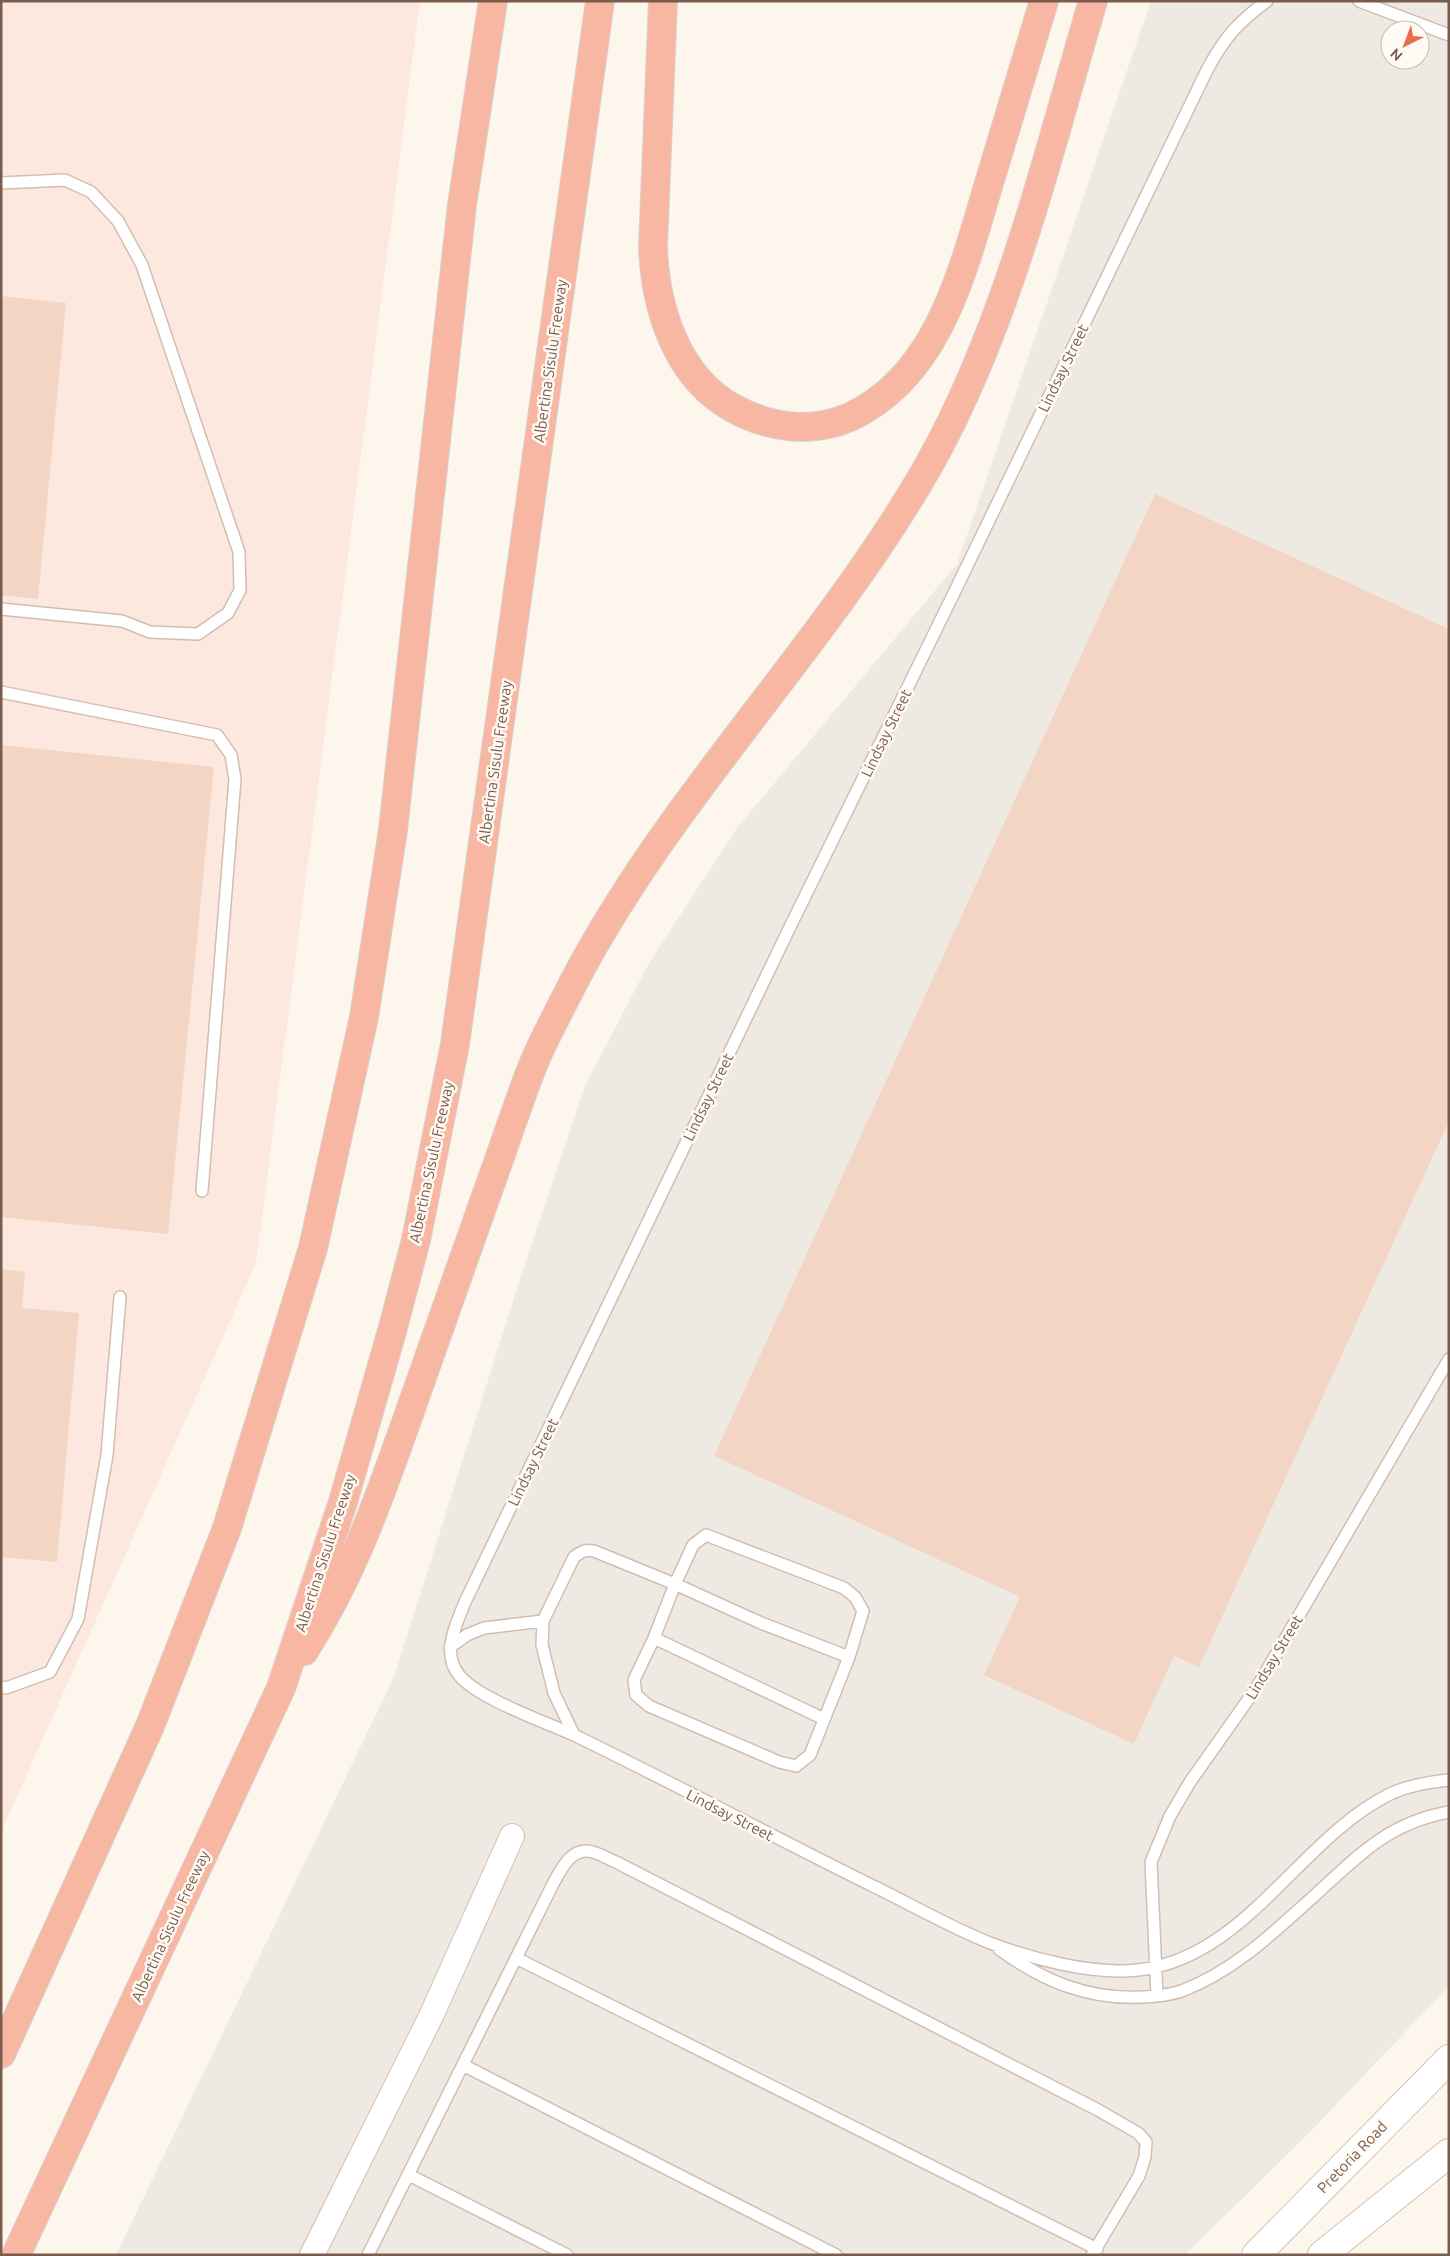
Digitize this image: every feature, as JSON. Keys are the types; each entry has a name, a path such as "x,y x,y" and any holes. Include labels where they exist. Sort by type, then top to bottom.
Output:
{"highway":[{"path":"1,2054 150,1726 227,1528 313,1248 364,1018 393,830 462,205 478,1"},
{"path":"462,205 493,1"},
{"name":"Albertina Sisulu Freeway","path":"16,2255 281,1688 343,1502 416,1240 456,1044 600,1"},
{"path":"663,1 653,246 655,279 667,323 681,358 695,377 730,407 764,422 806,427 821,426 845,419 882,398 909,372 941,322 954,291 977,222 1044,1"},
{"path":"977,222 998,123 1031,1"},
{"path":"281,1688 320,1626 351,1568 387,1479 534,1062 568,992 615,906 685,807 869,559 915,488 948,425 984,345 1011,274 1093,1"}],"main road":[{"name":"Pretoria Road","path":"1256,2255 1449,2059"},
{"path":"1322,2255 1449,2153"}],"street":[{"path":"312,2255 432,2014 512,1836"}],"lane":[{"name":"Lindsay Street","path":"1267,1 1242,20 1220,45 1207,70 465,1602 456,1623 450,1647 453,1666 460,1677 475,1690 574,1735 781,1841 990,1943 1026,1969 1072,1990 1105,1996 1157,1996 1183,1990 1211,1977 1241,1958 1380,1838 1410,1822 1449,1812"},
{"path":"1359,1 1449,35"},
{"path":"1,183 65,180 92,192 118,221 142,265 238,552 240,590 228,613 198,634 150,632 122,621 1,609"},
{"path":"1,692 217,735 231,755 235,779 202,1191"},
{"path":"1,1687 50,1672 78,1619 107,1455 120,1297"},
{"name":"Lindsay Street","path":"1157,1996 1151,1862 1170,1816 1190,1782 1257,1687 1449,1359"},
{"path":"706,1535 844,1588 855,1597 863,1611 849,1657 810,1755 796,1766 779,1762 649,1706 636,1695 634,1680 654,1638 675,1584 693,1545 706,1535"},
{"path":"574,1735 554,1693 542,1645 543,1621 574,1557 580,1552 588,1550 675,1584 762,1623 849,1657"},
{"path":"450,1647 467,1635 484,1628 543,1621"},
{"path":"654,1638 824,1719"},
{"name":"Lindsay Street","path":"990,1943 1079,1967 1136,1970 1156,1967 1208,1946 1230,1930 1341,1828 1370,1806 1403,1789 1418,1784 1449,1780"},
{"path":"368,2255 516,1958 565,1863 575,1854 586,1851 616,1862 1098,2110 1138,2133 1146,2142 1145,2157 1139,2176 1095,2252 516,1958"},
{"path":"463,2065 836,2255"},
{"path":"409,2175 567,2255"}],"shaded area":[{"path":"1,1 420,1 256,1263 1,1832"},
{"path":"1151,1 1449,1 1449,1986 1311,2131 1185,2255 116,2255 394,1677 520,1279 585,1086 649,963 737,828 957,564"}],"building":[{"path":"1,296 66,303 38,599 1,595"},
{"path":"1155,494 1449,629 1449,1121 1199,1667 1174,1656 1134,1744 984,1675 1020,1597 714,1456"},
{"path":"1,745 214,767 168,1234 1,1217"},
{"path":"1,1269 25,1272 22,1308 79,1313 57,1562 1,1557"}]}
